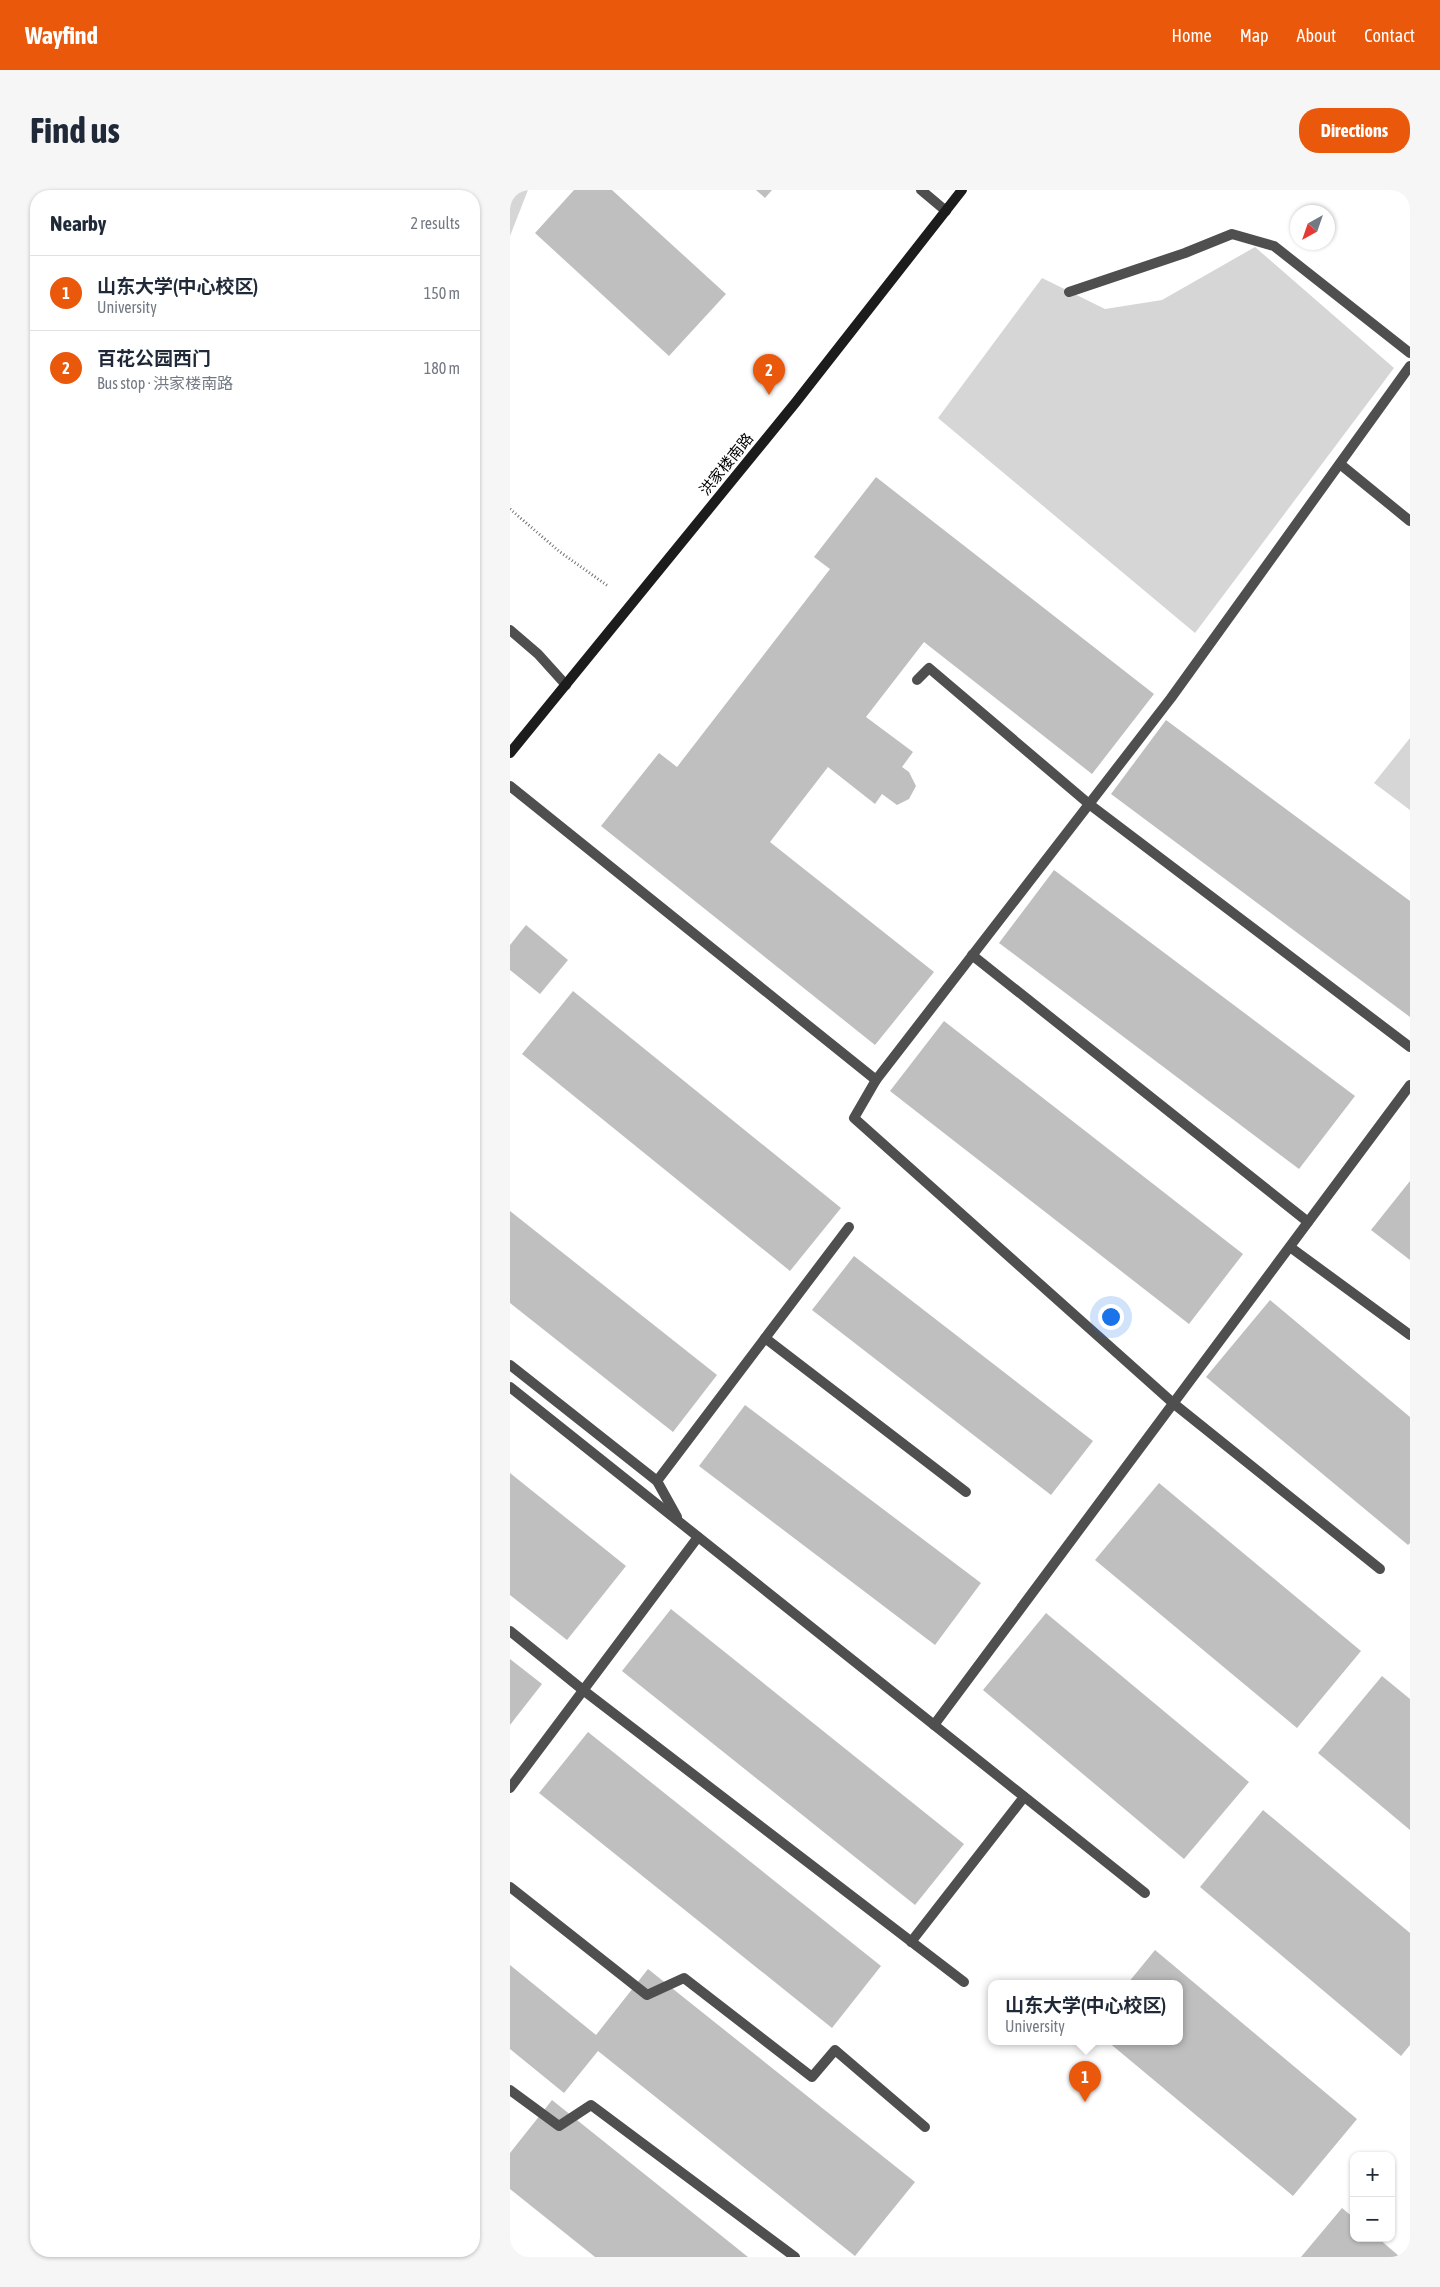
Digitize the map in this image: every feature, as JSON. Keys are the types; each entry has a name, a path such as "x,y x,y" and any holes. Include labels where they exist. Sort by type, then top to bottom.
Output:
{"street":[{"path":"921,190 946,211"},
{"name":"洪家楼南路","path":"510,753 802,394 962,190"},
{"path":"1070,292 1185,253 1232,234 1274,246 1410,353"},
{"path":"1380,1569 1173,1403 854,1118 876,1080 1171,698 1410,366"},
{"path":"1340,464 1410,521"},
{"path":"510,630 538,654 566,685"},
{"path":"917,680 929,668 1089,804 1410,1047"},
{"path":"510,786 876,1080"},
{"path":"972,955 1308,1222"},
{"path":"934,1725 1308,1222 1406,1097 1410,1085"},
{"path":"657,1481 849,1227"},
{"path":"1290,1247 1410,1335"},
{"path":"765,1338 966,1492"},
{"path":"510,1365 657,1481 680,1523"},
{"path":"510,1387 1145,1892"},
{"path":"510,1788 698,1537"},
{"path":"510,1631 583,1690 964,1982"},
{"path":"912,1942 1024,1797"},
{"path":"510,1887 648,1995 684,1978 812,2076 835,2050 925,2127"},
{"path":"510,2090 559,2126 591,2105 796,2257"}],"path":[{"path":"510,508 560,552 608,586"}],"shaded area":[{"path":"510,190 528,190 510,236"},
{"path":"1255,247 1394,368 1195,633 938,418 1042,278 1105,309 1162,300"},
{"path":"1410,738 1410,810 1374,783"}],"building":[{"path":"574,190 612,190 726,294 669,356 535,233"},
{"path":"756,190 772,190 765,198"},
{"path":"876,477 1154,694 1092,774 924,642 866,717 913,752 902,767 909,772 916,786 909,799 897,805 882,794 875,804 828,767 770,842 934,972 875,1045 601,826 659,753 677,767 830,569 814,557"},
{"path":"1166,720 1410,901 1410,1017 1111,794"},
{"path":"1054,870 1355,1096 1299,1169 999,943"},
{"path":"526,925 568,960 540,994 510,970 510,945"},
{"path":"573,991 841,1208 790,1271 522,1054"},
{"path":"944,1021 1243,1254 1189,1324 890,1091"},
{"path":"1410,1181 1410,1260 1371,1230"},
{"path":"510,1211 717,1375 673,1432 510,1303"},
{"path":"854,1256 1093,1441 1051,1495 812,1310"},
{"path":"1270,1300 1410,1417 1410,1543 1408,1545 1206,1377"},
{"path":"745,1405 981,1583 935,1645 699,1466"},
{"path":"510,1473 626,1566 567,1640 510,1595"},
{"path":"1159,1483 1361,1651 1297,1728 1095,1560"},
{"path":"671,1609 964,1844 915,1905 622,1671"},
{"path":"1046,1613 1249,1782 1184,1859 983,1690"},
{"path":"510,1659 542,1684 510,1725"},
{"path":"1382,1676 1410,1699 1410,1830 1318,1753"},
{"path":"588,1732 881,1966 832,2028 539,1793"},
{"path":"1263,1810 1410,1933 1410,2045 1401,2056 1200,1887"},
{"path":"1155,1950 1357,2119 1293,2196 1112,2045 1183,2045 1183,1980 1130,1980"},
{"path":"510,1965 596,2035 648,1969 915,2182 855,2256 598,2051 564,2093 510,2049"},
{"path":"552,2100 748,2257 595,2257 510,2189 510,2153"},
{"path":"1342,2208 1350,2215 1350,2242 1383,2242 1400,2257 1301,2257"}],"place":[{"name":"百花公园西门","path":"769,395"},
{"name":"山东大学(中心校区)","path":"1085,2102"}]}
